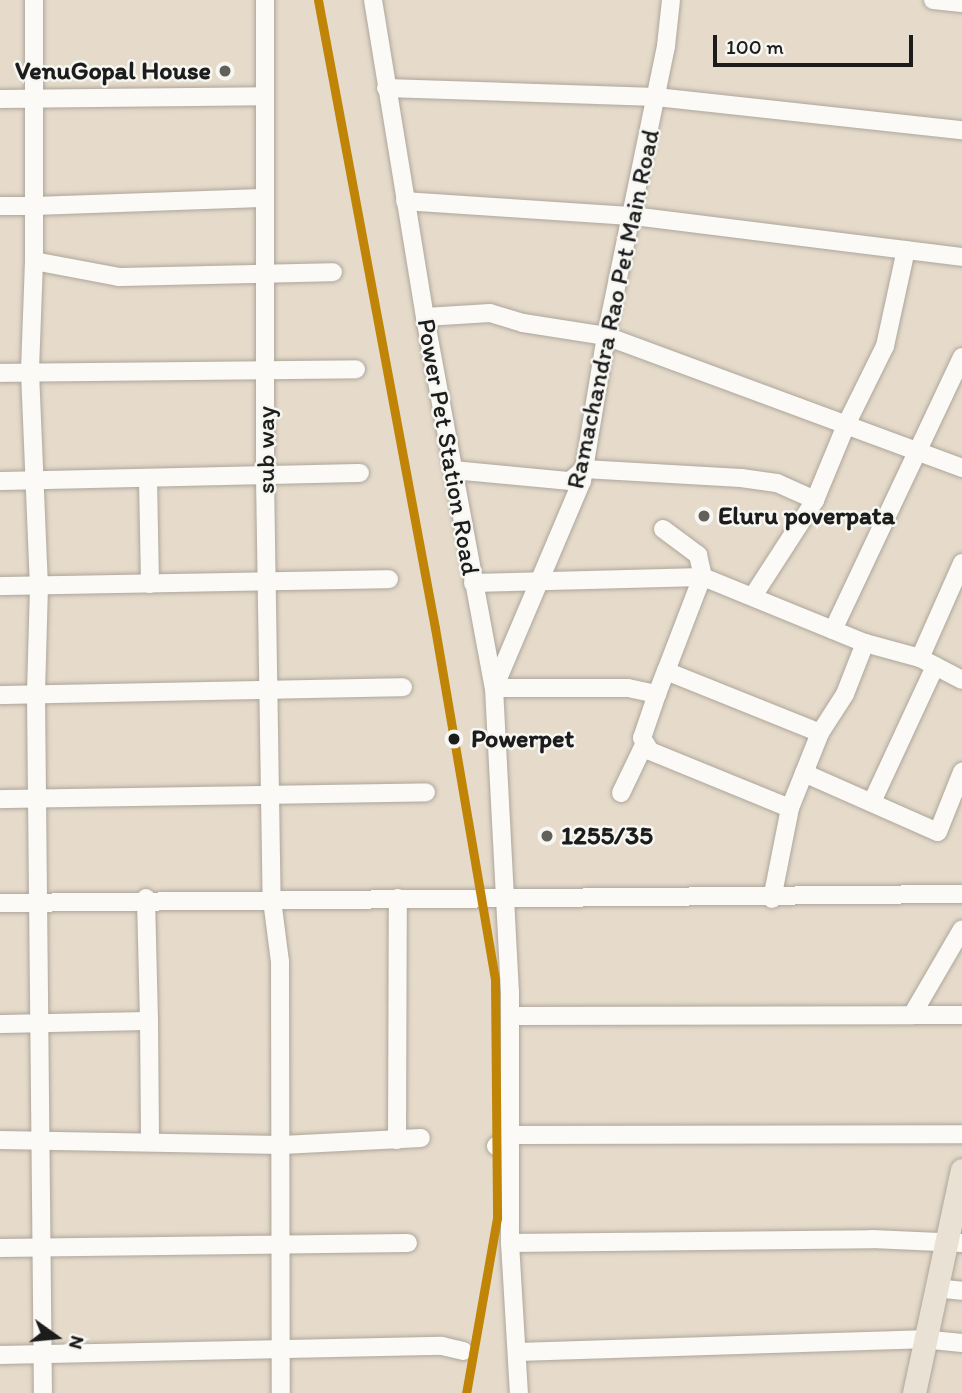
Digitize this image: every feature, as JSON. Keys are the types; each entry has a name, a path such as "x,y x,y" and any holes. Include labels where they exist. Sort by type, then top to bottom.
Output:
{"main road":[{"path":"914,1393 922,1339 935,1288 954,1242 960,1182"}],"street":[{"path":"34,0 34,261 30,372 39,586 36,695 43,1140 43,1393"},
{"name":"sub way","path":"265,0 262,198 265,275 265,477 271,691 272,900 280,962 281,1393"},
{"name":"Power Pet Station Road","path":"373,0 425,317 494,688 506,895 510,1016 510,1243 519,1393"},
{"name":"Ramachandra Rao Pet Main Road","path":"494,688 542,582 584,469 606,336 656,97 671,0"},
{"path":"933,0 962,3"},
{"path":"386,88 656,97 962,131"},
{"path":"0,99 265,96"},
{"path":"0,206 262,198"},
{"path":"405,201 633,216 962,257"},
{"path":"752,596 814,500 846,425 885,346 906,250"},
{"path":"34,261 118,277 333,272"},
{"path":"425,317 490,313 523,323 606,336 962,468"},
{"path":"833,630 962,357"},
{"path":"0,373 356,369"},
{"path":"453,470 570,481 584,469 741,478 777,483 814,500"},
{"path":"0,481 360,473"},
{"path":"148,479 150,584"},
{"path":"621,793 644,745 657,694 703,577 698,555 663,529"},
{"path":"872,802 927,662 962,563"},
{"path":"473,583 703,577 865,643 927,662 962,680"},
{"path":"0,586 388,579"},
{"path":"772,898 790,808 820,733 845,694 865,643"},
{"path":"666,671 820,733"},
{"path":"0,695 402,687"},
{"path":"494,688 628,688 657,694"},
{"path":"644,745 790,808"},
{"path":"804,773 938,832 957,799 962,772"},
{"path":"0,799 426,792"},
{"path":"0,903 146,898 272,900 506,895 772,898 962,894"},
{"path":"146,898 150,1140"},
{"path":"397,1140 398,898"},
{"path":"912,1014 962,929"},
{"path":"510,1016 962,1015"},
{"path":"0,1024 149,1021"},
{"path":"495,1146 511,1135 962,1134"},
{"path":"0,1140 150,1140 282,1145 421,1138"},
{"path":"510,1243 954,1242"},
{"path":"0,1248 408,1243"},
{"path":"935,1288 962,1291"},
{"path":"517,1352 922,1339 962,1343"},
{"path":"0,1355 281,1352 442,1346 463,1351"}],"transit line":[{"path":"318,0 435,628 495,979 497,1218 466,1393"}],"place":[{"name":"VenuGopal House","path":"225,71"},
{"name":"Eluru poverpata","path":"704,516"},
{"name":"Powerpet","path":"454,739"},
{"name":"1255/35","path":"547,836"}]}
